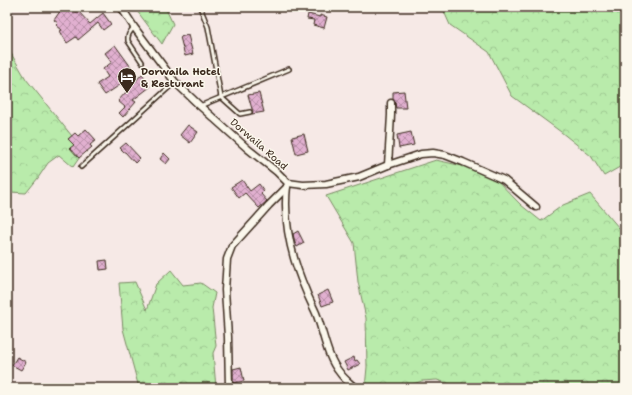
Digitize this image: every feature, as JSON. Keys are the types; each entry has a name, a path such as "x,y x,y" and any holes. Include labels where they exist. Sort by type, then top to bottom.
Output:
{"street":[{"name":"Dorwaila Road","path":"121,7 175,82 200,106 277,172 288,185 326,184 359,177 421,154 433,153 445,155 504,180 536,207"},
{"path":"388,165 391,103"},
{"path":"229,388 225,290 227,259 232,246 288,185"},
{"path":"288,185 286,201 287,220 290,244 298,271 320,322 332,361 340,374 355,388"}],"lane":[{"path":"200,7 208,27 221,97 240,114 250,112"},
{"path":"134,27 128,34 127,38 142,62"},
{"path":"200,106 289,69"},
{"path":"82,167 175,82"}],"green space":[{"path":"150,7 165,7 173,24 162,44 137,11"},
{"path":"442,7 625,7 625,164 604,176 591,156 512,96 489,52 450,25"},
{"path":"9,50 26,79 84,151 73,167 59,155 48,163 26,193 10,192 7,180 7,51"},
{"path":"436,160 489,172 521,205 541,221 563,205 590,194 625,235 625,388 460,388 437,380 422,381 401,388 365,388 367,367 366,318 358,282 354,243 326,196"},
{"path":"171,270 183,285 201,283 215,293 212,308 216,346 213,353 216,388 139,388 123,329 119,283 135,282 147,310 156,284"}],"building":[{"path":"63,7 70,7 77,12 78,11 90,24 103,13 111,24 103,30 98,23 78,40 76,37 67,43 60,31 62,30 56,25 58,23 54,20"},
{"path":"308,14 327,17 324,28 313,25 314,20 307,19"},
{"path":"188,35 193,54 185,56 180,37"},
{"path":"115,45 136,74 105,95 97,84 108,77 103,69 112,62 105,53"},
{"path":"142,74 150,87 133,100 136,102 123,117 119,113 125,107 118,101"},
{"path":"404,91 406,108 396,108 393,99 393,92"},
{"path":"259,93 264,112 252,114 253,111 248,95"},
{"path":"188,125 198,132 190,143 180,135"},
{"path":"86,129 96,140 90,145 92,147 79,158 70,148 74,145 68,139 75,133 78,136"},
{"path":"411,132 414,145 399,148 397,135"},
{"path":"304,134 308,151 296,154 292,137"},
{"path":"126,143 140,158 135,163 120,148"},
{"path":"164,153 170,159 166,164 160,159"},
{"path":"242,180 250,191 259,184 264,191 261,194 267,201 259,208 245,193 239,198 231,187"},
{"path":"298,231 304,243 297,247 293,234"},
{"path":"107,260 108,269 100,270 99,261"},
{"path":"328,290 333,302 322,306 318,295"},
{"path":"17,357 26,362 21,370 12,365"},
{"path":"354,357 355,361 357,360 360,364 348,370 344,362"},
{"path":"241,367 244,381 233,383 233,369"}],"place":[{"name":"Dorwaila Hotel & Resturant","path":"127,94"}]}
